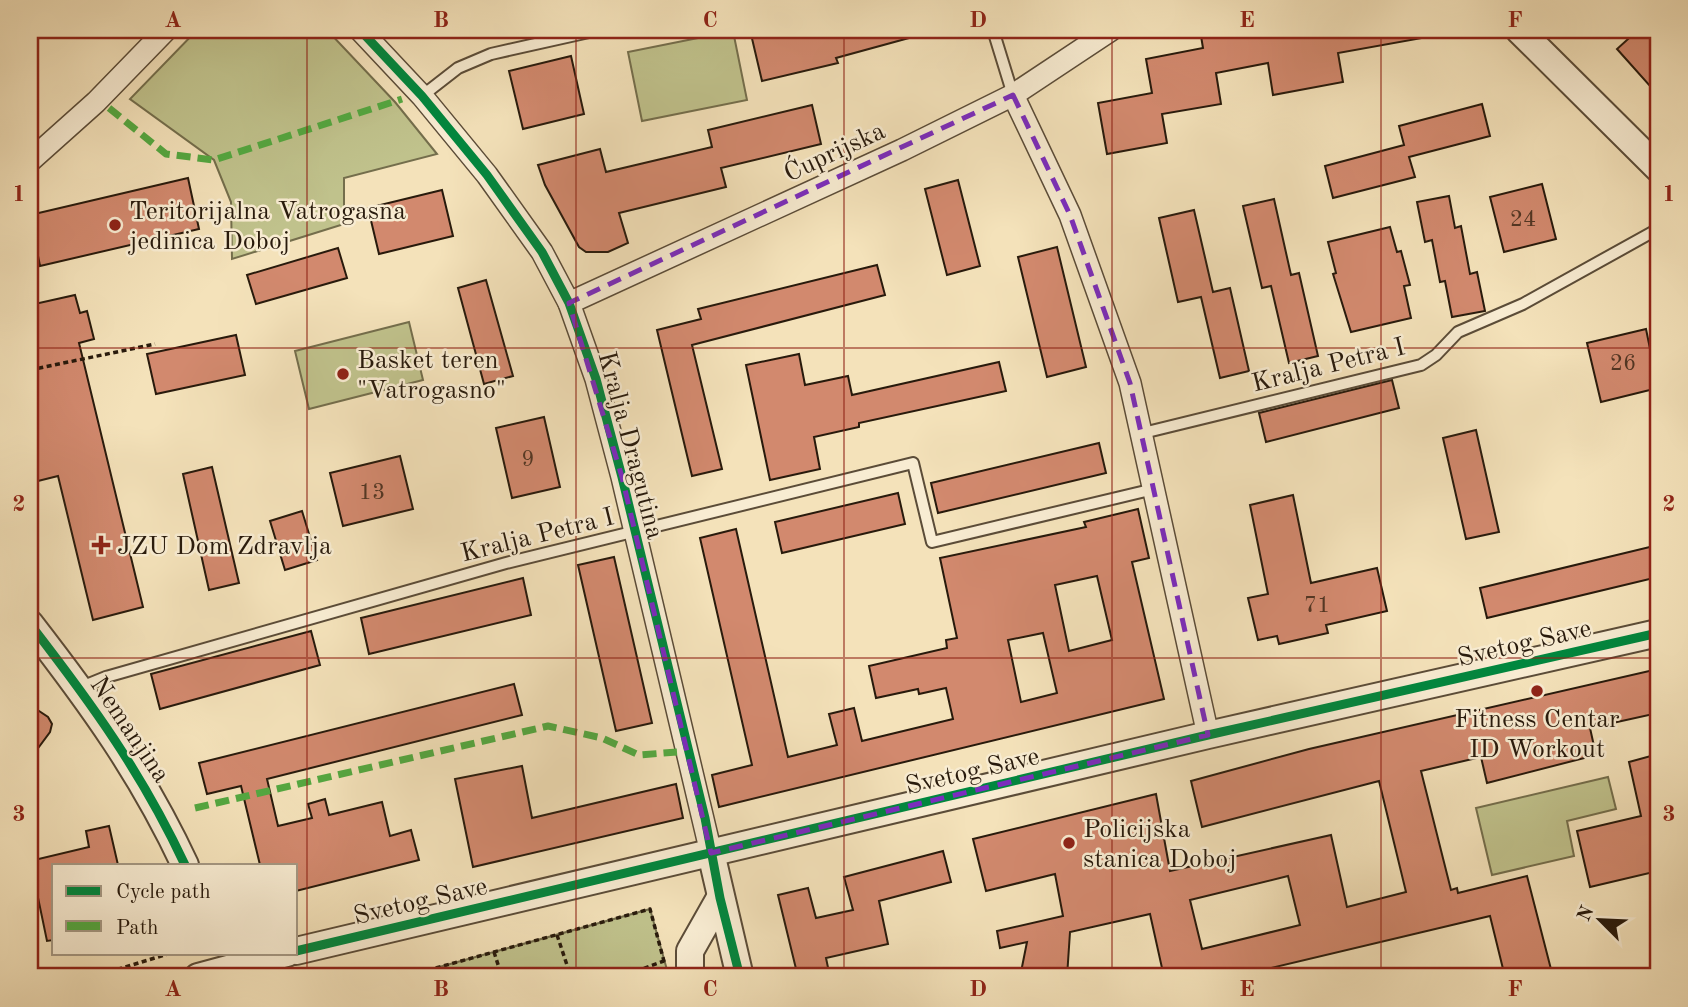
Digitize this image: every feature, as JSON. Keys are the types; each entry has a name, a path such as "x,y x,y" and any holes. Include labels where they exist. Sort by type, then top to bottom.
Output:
{"street":[{"path":"30,161 96,102 166,30"},
{"name":"Kralja Dragutina","path":"360,30 422,96 503,197 542,252 569,303 596,379 636,533 711,853"},
{"name":"Ćuprijska","path":"569,303 902,150 1013,95 1111,30"},
{"path":"1519,30 1658,167"},
{"path":"1013,95 1084,251 1123,360 1143,433 1208,735"},
{"name":"Nemanjina","path":"30,624 79,688 156,803 185,864"},
{"name":"Svetog Save","path":"298,951 1208,735 1658,634"},
{"path":"711,853 740,977"},
{"path":"678,973 720,898"},
{"path":"198,977 225,966 282,954"}],"lane":[{"path":"422,96 458,68 491,54 598,30"},
{"path":"993,30 1013,95"},
{"name":"Kralja Petra I","path":"1143,433 1421,365 1436,355 1458,332 1523,303 1658,229"},
{"name":"Kralja Petra I","path":"79,688 506,563 913,463 932,541 1154,489"}],"path":[{"path":"30,370 155,344"},
{"path":"403,977 650,909 664,961 678,973"},
{"path":"557,935 571,977"},
{"path":"494,952 502,977"},
{"path":"93,977 168,954"},
{"path":"620,977 664,961"}],"highlighted area":[{"path":"1013,95 1070,215 1130,383 1208,735 711,853 622,477 569,303"}],"green space":[{"path":"197,30 327,30 395,102 437,154 344,178 344,224 232,259 231,202 214,160 130,99"},
{"path":"733,31 747,100 642,121 628,52"},
{"path":"409,322 423,380 309,409 295,351"},
{"path":"1608,777 1616,809 1567,821 1574,856 1492,875 1476,808"},
{"path":"650,909 669,977 403,977"}],"building":[{"path":"750,30 919,30 920,35 836,58 838,63 762,81"},
{"path":"1200,30 1421,30 1422,38 1338,53 1343,82 1273,95 1268,63 1216,73 1221,104 1162,114 1167,143 1107,154 1098,103 1152,93 1146,59 1203,48"},
{"path":"1638,30 1649,30 1658,40 1658,95 1617,49"},
{"path":"571,56 584,114 523,129 509,71"},
{"path":"1482,104 1490,136 1409,157 1415,177 1333,198 1325,166 1404,145 1399,126"},
{"path":"812,105 821,144 721,168 726,187 619,213 628,243 608,252 586,252 579,247 545,185 538,165 600,149 606,172 712,147 708,130"},
{"name":"Teritorijalna Vatrogasna jedinica Doboj","path":"188,178 199,229 40,266 30,215"},
{"path":"958,180 980,266 947,275 925,189"},
{"path":"1542,184 1556,239 1504,252 1490,197"},
{"path":"442,190 453,236 379,254 368,208"},
{"path":"1449,196 1455,228 1461,226 1470,274 1477,272 1485,311 1452,317 1445,281 1440,282 1432,240 1425,242 1417,202"},
{"path":"1274,199 1291,275 1299,273 1318,356 1289,363 1271,286 1262,288 1243,206"},
{"path":"1194,210 1213,292 1230,288 1249,371 1220,378 1201,297 1178,302 1159,218"},
{"path":"1390,227 1397,252 1401,251 1410,285 1404,286 1411,318 1351,332 1333,274 1336,273 1328,242"},
{"path":"1057,247 1086,367 1047,377 1018,257"},
{"path":"338,248 347,278 256,304 247,275"},
{"path":"877,265 885,295 692,345 722,469 692,476 657,330 701,319 698,309"},
{"path":"486,280 513,376 484,384 458,288"},
{"name":"JZU Dom Zdravlja","path":"75,295 80,313 87,311 94,339 79,343 143,607 93,620 58,476 30,483 30,305"},
{"path":"1646,329 1658,388 1601,402 1587,343"},
{"path":"236,335 245,375 156,394 147,354"},
{"path":"799,354 805,385 848,376 852,395 999,362 1006,391 859,423 859,427 814,437 820,469 770,480 746,365"},
{"path":"1392,380 1399,408 1266,442 1259,413"},
{"path":"544,417 560,487 512,498 496,428"},
{"path":"1476,430 1499,532 1466,539 1443,438"},
{"path":"1099,443 1106,473 938,513 931,483"},
{"path":"400,456 413,509 343,526 330,473"},
{"path":"212,467 239,583 209,590 183,474"},
{"path":"898,493 905,524 782,553 775,522"},
{"path":"1293,495 1311,583 1377,568 1387,611 1326,625 1328,633 1279,644 1277,636 1258,640 1248,598 1268,594 1250,505"},
{"path":"1138,509 1149,558 1132,562 1164,699 719,807 712,775 752,765 700,538 736,529 788,757 837,745 829,714 854,708 862,741 953,719 946,688 919,694 918,689 876,698 869,666 947,648 946,640 957,638 940,558 1086,527 1084,522","holes":["1097,576 1112,640 1069,651 1055,585","1043,633 1057,693 1021,702 1008,640"]},
{"path":"302,511 317,560 285,570 270,521"},
{"path":"1658,545 1658,577 1487,618 1480,588"},
{"path":"614,557 652,723 616,731 578,565"},
{"path":"523,578 531,615 369,654 361,618"},
{"path":"311,631 320,665 160,709 151,674"},
{"path":"1658,669 1658,713 1590,728 1596,755 1487,783 1481,757 1421,771 1451,890 1457,888 1458,893 1527,876 1553,977 1505,977 1490,916 1233,977 1164,977 1150,914 1070,932 1067,977 1020,977 1027,942 1000,948 997,931 1063,916 1055,874 986,891 973,839 1156,794 1170,871 1331,835 1347,907 1406,892 1379,781 1202,827 1191,781 1309,749","holes":["1288,876 1300,925 1202,949 1190,900"]},
{"path":"514,684 522,715 267,779 278,826 312,818 308,804 325,799 329,815 382,802 390,836 411,830 419,860 298,890 298,864 260,864 241,786 207,794 199,763"},
{"path":"30,705 48,717 52,724 50,732 30,759"},
{"path":"1658,754 1658,871 1590,887 1577,831 1641,816 1629,762"},
{"path":"522,766 532,818 676,784 683,818 473,867 455,779"},
{"path":"109,826 118,864 52,864 52,940 47,941 36,888 30,890 30,861 89,847 86,831"},
{"path":"943,851 951,882 879,901 888,944 826,958 830,977 798,977 778,895 808,888 816,918 853,910 844,877"}],"marked path":[{"path":"109,108 166,154 214,160 402,99"},
{"path":"195,808 548,726 602,738 639,755 677,752"}],"cycle path":[{"path":"360,30 422,96 487,175 542,252 569,303 596,379 622,477 705,818 720,898 740,977"},
{"path":"30,624 115,740 169,832 185,864"},
{"path":"298,951 1208,735 1658,633"}],"place":[{"name":"Teritorijalna Vatrogasna jedinica Doboj","path":"115,225"},
{"name":"Basket teren \"Vatrogasno\"","path":"343,374"},
{"name":"JZU Dom Zdravlja","path":"101,545"},
{"name":"Fitness Centar ID Workout","path":"1537,691"},
{"name":"Policijska stanica Doboj","path":"1069,843"}]}
